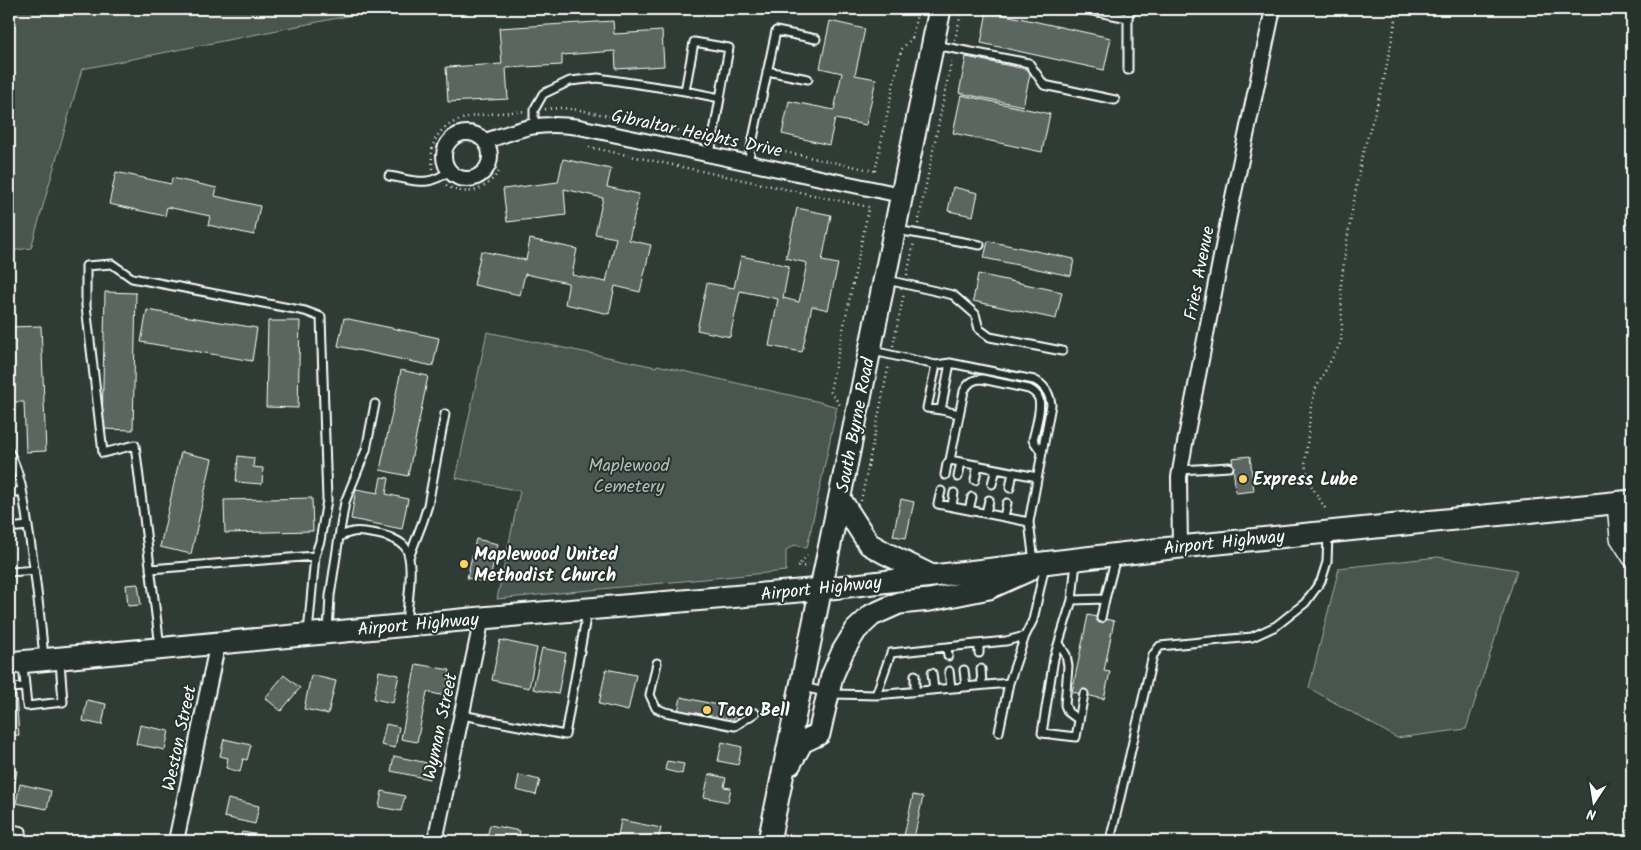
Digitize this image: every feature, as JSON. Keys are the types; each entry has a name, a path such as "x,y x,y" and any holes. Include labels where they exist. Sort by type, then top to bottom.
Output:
{"main road":[{"name":"South Byrne Road","path":"769,841 822,589 819,554 840,499 940,9"},
{"path":"840,499 865,540 877,549 932,576"},
{"name":"Airport Highway","path":"16,662 482,618 822,589 1180,547 1625,502"},
{"path":"783,777 802,742 819,734 832,676 843,651 856,630 872,615 899,603 930,600 989,588 1040,563"}],"street":[{"name":"Fries Avenue","path":"1180,547 1181,470 1229,216 1273,9"},
{"name":"Gibraltar Heights Drive","path":"486,141 534,125 557,124 710,154 901,195"},
{"path":"469,132 476,134 486,141 490,157 484,172 477,177 467,179 449,171 444,153 452,138 469,132"},
{"path":"1625,502 1620,538 1632,557"},
{"name":"Wyman Street","path":"436,841 482,618"},
{"name":"Weston Street","path":"176,841 218,642"}],"lane":[{"path":"1083,9 1128,18"},
{"path":"1128,70 1128,18 1130,9"},
{"path":"748,162 776,31 816,39"},
{"path":"685,91 694,42 729,48 710,154"},
{"path":"933,44 1029,63 1044,86 1115,100"},
{"path":"767,71 808,79"},
{"path":"534,125 534,110 543,94 570,81 598,78 720,98"},
{"path":"389,176 427,182 440,178 449,171"},
{"path":"894,229 980,246"},
{"path":"160,648 135,445 103,454 86,306 86,266 112,264 132,278 305,311 321,317 328,500 315,556 318,633"},
{"path":"884,280 953,295 975,314 979,329 990,337 1062,351"},
{"path":"870,351 936,365 950,363 1034,380 1040,383 1050,398 1051,405 1028,522 1040,563 1033,620 1025,636 1009,683 999,732"},
{"path":"940,410 950,363"},
{"path":"936,365 927,408 959,414"},
{"path":"944,474 950,460 964,391 976,379 1030,389 1035,392 1040,404 1033,440 1042,453"},
{"path":"318,633 330,596 345,502 366,450 375,404"},
{"path":"405,625 410,554 428,505 445,414"},
{"path":"9,453 19,473 34,570 63,702 27,706 25,686 16,662"},
{"path":"950,460 1037,477"},
{"path":"958,477 961,462"},
{"path":"975,480 978,465"},
{"path":"1181,470 1229,467"},
{"path":"992,484 996,469"},
{"path":"1010,488 1013,472"},
{"path":"9,493 22,491"},
{"path":"941,491 938,504 1028,522"},
{"path":"952,506 954,493"},
{"path":"969,510 972,497"},
{"path":"986,513 989,500"},
{"path":"1004,517 1007,503"},
{"path":"9,528 28,526"},
{"path":"339,536 351,530 379,534 403,544 410,554"},
{"path":"1110,841 1153,655 1156,650 1160,646 1252,637 1276,626 1305,603 1321,582 1327,562 1328,532"},
{"path":"1100,618 1117,554"},
{"path":"150,569 315,556"},
{"path":"1076,559 1072,600 1054,658 1042,733 1076,737 1084,694"},
{"path":"9,572 34,570"},
{"path":"1072,600 1105,599"},
{"path":"462,715 565,735 587,609"},
{"path":"876,695 891,653 1006,641 1025,636"},
{"path":"1059,643 1066,655 1068,666 1065,705 1068,712 1079,720"},
{"path":"979,644 980,654"},
{"path":"960,646 962,655"},
{"path":"947,647 948,656"},
{"path":"929,649 930,658"},
{"path":"913,651 913,660"},
{"path":"657,663 650,695 656,708 665,712 735,726 755,713"},
{"path":"981,669 982,685"},
{"path":"964,670 966,687"},
{"path":"950,671 951,688"},
{"path":"932,673 934,690"},
{"path":"914,675 916,691"},
{"path":"801,687 834,694 876,695 1009,683"},
{"path":"9,688 25,686"},
{"path":"9,828 22,831 20,841"}],"path":[{"path":"872,189 901,50 912,38 918,9"},
{"path":"856,525 962,9"},
{"path":"1325,508 1311,485 1305,465 1311,407 1316,388 1341,342 1342,285 1346,246 1361,160 1383,84 1398,9"},
{"path":"589,147 868,207 830,391 840,405 838,414"},
{"path":"819,554 801,567 798,566 807,556 819,554"}],"green space":[{"path":"9,9 383,9 82,69 31,248 9,251"},
{"name":"Maplewood Cemetery","path":"487,332 656,367 657,365 837,407 807,548 795,545 786,550 786,571 497,599 520,491 456,478"},
{"path":"1438,557 1517,570 1466,729 1397,738 1309,688 1339,568"}],"building":[{"path":"816,9 840,9 838,16 815,11"},
{"path":"987,11 1111,38 1104,70 981,43"},
{"path":"613,21 614,34 662,31 664,66 616,69 615,51 562,55 562,65 506,68 508,99 448,102 446,67 502,64 499,28"},
{"path":"830,21 865,29 855,75 876,79 866,125 835,119 829,145 782,134 789,101 834,110 842,73 820,68"},
{"path":"966,57 1031,70 1023,106 959,93"},
{"path":"961,95 1050,114 1042,152 953,133"},
{"path":"563,159 611,169 607,187 639,194 629,240 651,245 640,292 615,286 609,314 565,304 568,283 525,274 520,295 474,285 481,251 526,260 530,239 577,249 572,275 606,282 616,238 595,234 603,198 564,189 566,215 507,222 503,189 558,182"},
{"path":"116,172 171,184 172,178 217,188 215,196 260,206 254,235 208,225 210,216 167,207 165,216 109,204"},
{"path":"953,187 978,193 973,216 948,211"},
{"path":"797,208 831,215 822,261 838,264 828,310 812,306 802,352 769,346 778,299 740,291 730,337 697,330 707,283 734,288 741,256 789,266 783,298 799,302 807,263 786,258"},
{"path":"988,241 1074,259 1071,276 984,258"},
{"path":"978,274 1062,292 1056,319 973,301"},
{"path":"105,292 136,293 133,430 102,429"},
{"path":"147,310 257,328 252,361 141,342"},
{"path":"344,318 439,338 433,366 338,346"},
{"path":"268,321 300,321 298,408 266,407"},
{"path":"41,326 46,451 26,452 24,402 12,402 12,391 9,391 9,327"},
{"path":"401,370 428,376 408,476 380,470"},
{"path":"181,452 212,459 191,554 160,547"},
{"path":"238,456 254,458 253,467 263,468 262,484 236,482"},
{"name":"Express Lube","path":"1250,456 1254,491 1236,493 1232,458"},
{"path":"381,477 389,478 386,494 408,499 402,529 351,519 356,489 378,493"},
{"path":"312,498 313,531 225,533 224,500"},
{"path":"901,499 914,502 906,538 893,536"},
{"path":"476,539 498,544 489,583 467,578"},
{"path":"138,584 141,605 128,606 126,585"},
{"path":"1088,615 1114,621 1104,671 1110,672 1104,699 1072,692"},
{"path":"500,640 537,648 529,688 492,680"},
{"path":"542,648 566,653 558,694 533,689"},
{"path":"416,664 450,670 445,696 427,692 417,742 401,739"},
{"path":"606,669 636,675 628,711 599,704"},
{"path":"379,671 399,675 393,703 374,699"},
{"path":"284,675 300,688 281,711 265,698"},
{"path":"311,675 336,681 328,714 304,709"},
{"path":"16,695 19,735 9,736 9,696"},
{"name":"Taco Bell","path":"681,697 736,709 733,723 678,712"},
{"path":"87,700 106,704 102,725 83,721"},
{"path":"386,724 399,727 395,748 381,745"},
{"path":"140,725 169,731 165,750 136,744"},
{"path":"224,739 251,745 247,760 243,759 240,772 226,768 228,758 220,756"},
{"path":"722,742 742,747 738,765 718,761"},
{"path":"394,756 432,764 429,779 391,771"},
{"path":"667,761 684,764 682,774 665,770"},
{"path":"9,769 17,771 14,787 9,786"},
{"path":"709,774 726,778 724,787 731,788 728,802 704,797"},
{"path":"519,775 540,780 536,795 516,790"},
{"path":"20,784 51,791 47,809 16,803"},
{"path":"382,791 405,796 401,811 379,807"},
{"path":"913,795 923,797 914,838 904,836"},
{"path":"228,799 259,806 255,824 224,817"},
{"path":"621,820 661,828 658,841 617,841"},
{"path":"490,825 520,831 518,840 525,841 486,841"},
{"path":"242,832 260,835 259,841 240,841"}],"place":[{"name":"Express Lube","path":"1243,479"},
{"name":"Maplewood United Methodist Church","path":"464,564"},
{"name":"Taco Bell","path":"707,710"}]}
